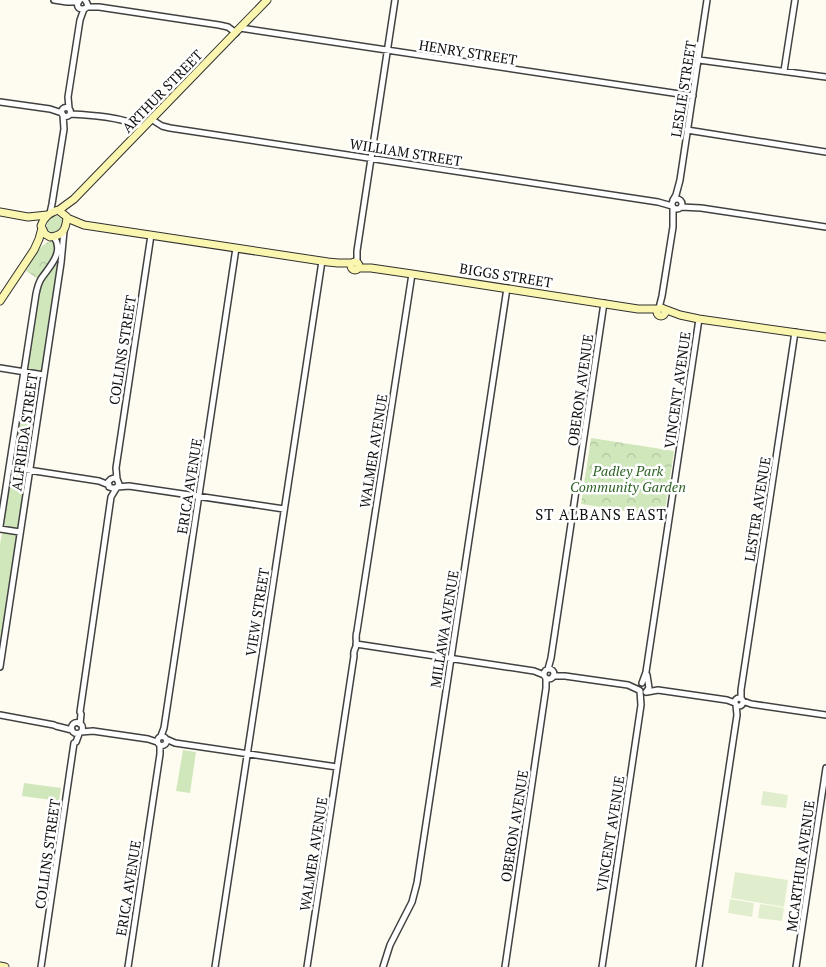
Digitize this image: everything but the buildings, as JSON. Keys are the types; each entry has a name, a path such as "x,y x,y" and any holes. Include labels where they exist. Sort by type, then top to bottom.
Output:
{"street":[{"name":"HENRY STREET","path":"54,0 224,26 238,30 693,96"},
{"name":"ARTHUR STREET","path":"58,210 74,199 267,0"},
{"path":"355,264 395,0"},
{"name":"LESLIE STREET","path":"661,311 673,227 673,204 680,180 707,0"},
{"path":"784,71 795,0"},
{"path":"0,301 34,250 39,239 43,220 48,214 54,196 83,4"},
{"path":"699,60 826,77"},
{"path":"0,102 127,121 143,128"},
{"name":"WILLIAM STREET","path":"151,119 162,126 170,128 673,204"},
{"path":"687,130 826,152"},
{"name":"LESLIE STREET","path":"673,227 681,205 680,180"},
{"path":"34,250 42,242 60,235 65,230 67,218 58,210 54,196"},
{"name":"ARTHUR STREET","path":"67,218 74,199"},
{"path":"681,205 676,209 673,204 676,199 681,205 826,227"},
{"path":"28,217 48,214 58,210"},
{"path":"0,212 28,217 38,222 45,234 52,237"},
{"name":"BIGGS STREET","path":"67,218 84,225"},
{"name":"BIGGS STREET","path":"65,230 73,226 84,225 322,261 355,264 371,268 661,311 699,319 826,337"},
{"name":"ALFRIEDA STREET","path":"0,667 2,640 30,471 65,230"},
{"name":"COLLINS STREET","path":"41,967 74,743 76,742 78,713 80,712 112,497 117,484 116,468 151,235"},
{"name":"ALFRIEDA STREET","path":"0,527 37,287 41,278 51,266 57,249 57,242 52,237"},
{"name":"ERICA AVENUE","path":"128,967 236,248"},
{"name":"VIEW STREET","path":"215,967 322,261"},
{"name":"WALMER AVENUE","path":"307,967 353,653 358,645 355,637 412,274"},
{"name":"MILLAWA AVENUE","path":"383,967 390,945 412,902 417,883 507,288"},
{"name":"OBERON AVENUE","path":"505,967 604,303"},
{"name":"VINCENT AVENUE","path":"602,967 699,319"},
{"name":"LESTER AVENUE","path":"699,967 795,332"},
{"path":"0,368 44,375"},
{"path":"9,467 99,481 110,482 114,478 117,484"},
{"name":"COLLINS STREET","path":"112,497 110,482 116,468"},
{"path":"110,482 112,488 117,484 284,509"},
{"path":"0,527 20,532"},
{"path":"358,645 826,715"},
{"path":"1,716 56,726 337,767"},
{"name":"MCARTHUR AVENUE","path":"796,967 826,768"},
{"path":"0,966 5,967"}],"green space":[{"path":"54,216 59,216 63,220 59,229 52,233 47,229 47,225"},
{"path":"54,241 55,246 54,257 38,279 26,271 38,250"},
{"path":"59,243 61,243 42,370 39,372 28,370 27,366 40,286"},
{"path":"26,376 40,377 41,379 28,466 21,468 13,460 25,380"},
{"name":"Padley Park Community Garden","path":"591,438 674,451 664,517 581,504"},
{"path":"15,471 25,472 26,476 18,530 4,527 3,525 11,475"},
{"path":"5,532 15,534 17,537 2,636 0,638 0,544 2,534"},
{"path":"183,750 196,752 190,793 176,791"},
{"path":"24,783 61,788 59,801 22,796"},
{"path":"763,791 788,795 786,808 761,805"},
{"path":"735,872 788,880 784,907 731,898"},
{"path":"730,899 754,903 752,917 728,913"},
{"path":"760,904 784,908 782,921 758,918"}],"district":[{"name":"ST ALBANS EAST","path":"601,514"}]}
